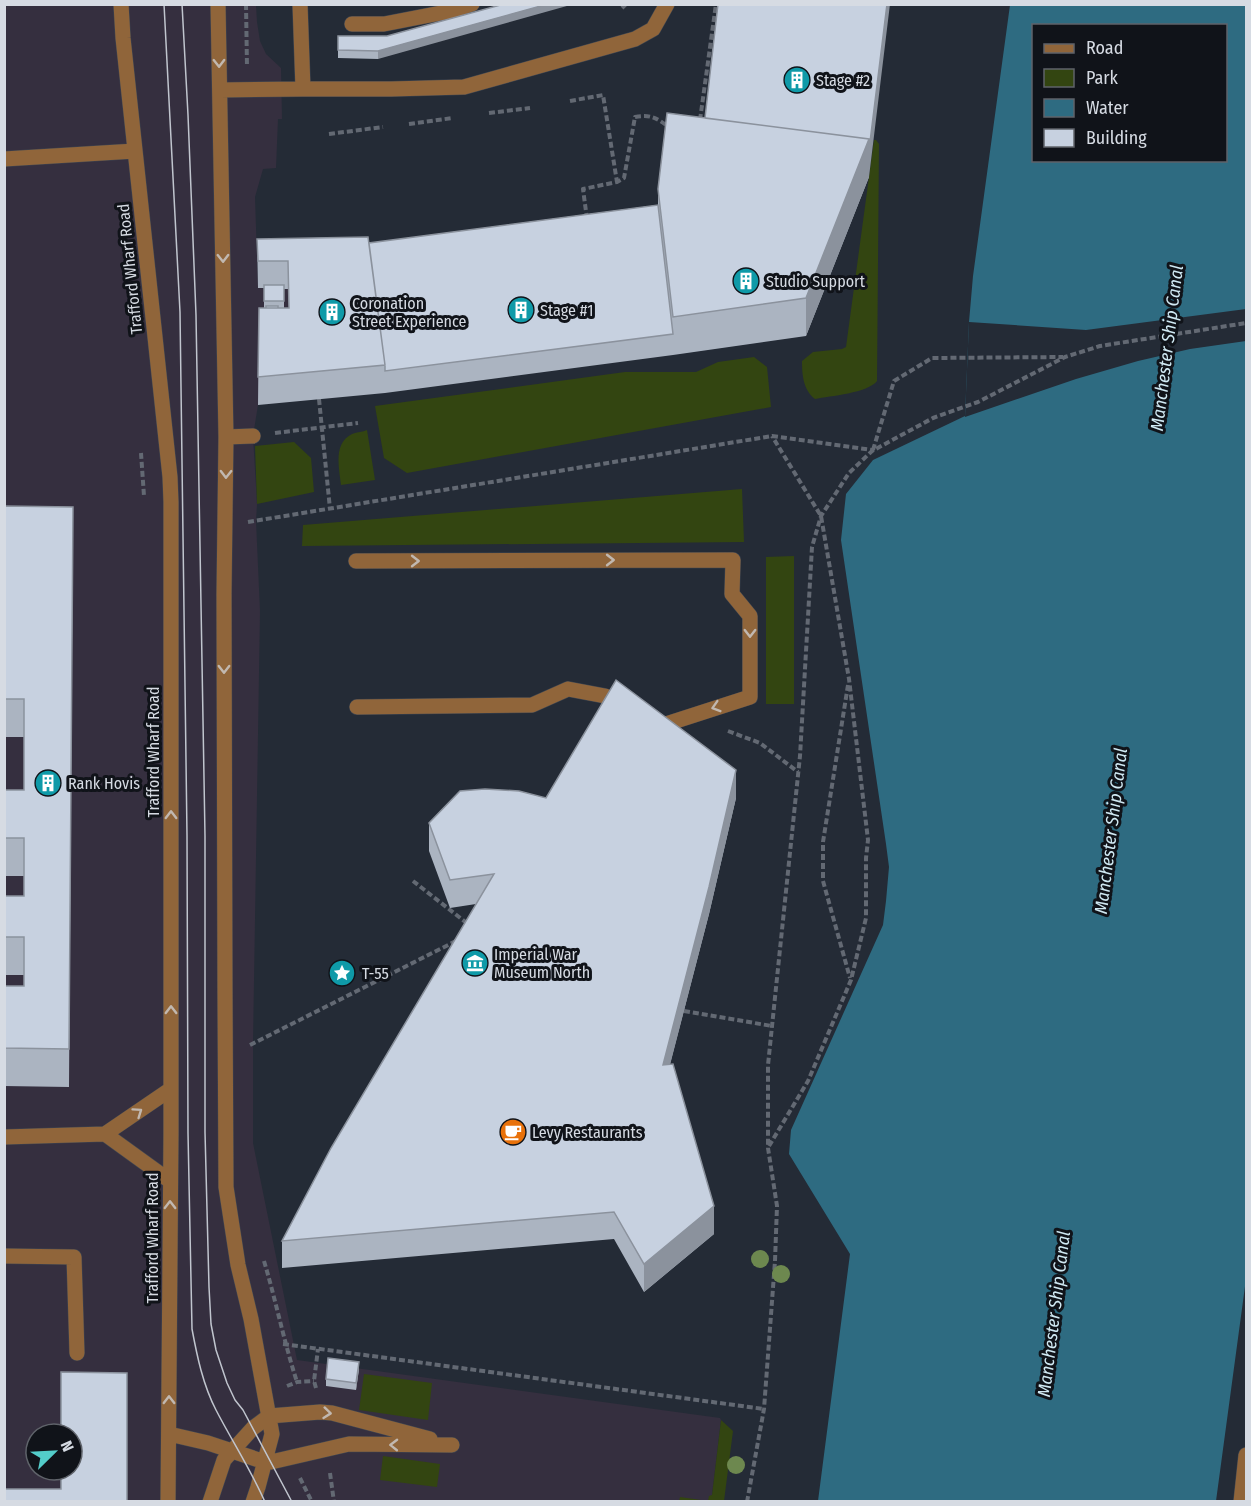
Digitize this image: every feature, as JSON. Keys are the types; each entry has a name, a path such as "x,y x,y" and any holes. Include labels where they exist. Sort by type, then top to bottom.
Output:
{"street":[{"name":"Trafford Wharf Road","path":"121,4 170,477 171,1089 168,1502"},
{"path":"218,4 226,437 224,594 226,1187 238,1265 272,1434 253,1502"},
{"path":"300,4 303,89"},
{"path":"352,24 384,24 451,11 472,4"},
{"path":"220,90 464,87 635,39 653,29 668,4"},
{"path":"4,159 135,151"},
{"path":"226,437 253,436"},
{"path":"356,561 732,560 732,594 750,616 750,697 657,727 605,696 568,689 532,705 357,707"},
{"path":"4,1137 105,1134 171,1089"},
{"path":"105,1134 170,1181"},
{"path":"4,1256 74,1257 77,1353"},
{"path":"168,1434 208,1443 230,1452 265,1462 349,1444 452,1445 332,1413 269,1416 253,1428 230,1452 224,1460 210,1502"},
{"path":"1241,1502 1246,1455"}],"path":[{"path":"246,4 247,67"},
{"path":"700,122 716,4"},
{"path":"570,102 603,95 617,182"},
{"path":"489,113 530,108"},
{"path":"588,226 583,189 617,182 624,178 635,117 654,116 671,128"},
{"path":"409,124 453,118"},
{"path":"329,134 383,127"},
{"path":"747,1502 764,1409 777,1206 768,1148 768,1065 799,772 812,547 821,516 849,473 872,451 933,418 978,402 1065,357 1100,346 1246,322"},
{"path":"872,451 894,381 932,358 1065,357"},
{"path":"319,399 330,508"},
{"path":"253,436 358,423"},
{"path":"245,522 772,436 872,451"},
{"path":"768,1148 808,1081 851,980 866,918 868,840 849,679 821,516 772,436"},
{"path":"140,450 145,502"},
{"path":"849,679 823,842 823,881 851,980"},
{"path":"688,716 760,743 799,772"},
{"path":"412,881 476,931"},
{"path":"225,1057 466,936"},
{"path":"684,1011 772,1026"},
{"path":"278,1343 764,1409"},
{"path":"297,1382 314,1380 318,1349"}],"shaded area":[{"path":"5,5 256,5 260,41 266,54 281,68 282,119 278,119 276,168 263,169 255,197 258,288 288,289 289,336 258,405 253,436 260,611 253,1143 297,1360 720,1418 712,1495 724,1501 5,1502"}],"green space":[{"path":"874,140 879,144 877,381 857,391 815,399 806,386 802,361 813,352 846,347"},
{"path":"754,357 767,367 771,407 407,473 384,458 375,406 625,372 696,372 718,362"},
{"path":"367,430 375,480 341,485 339,456 342,443 352,434"},
{"path":"294,442 311,458 314,492 257,504 255,446"},
{"path":"742,489 744,542 302,546 303,525"},
{"path":"794,556 794,704 766,704 766,557"},
{"path":"364,1374 432,1383 428,1420 359,1410"},
{"path":"721,1420 733,1431 724,1501 708,1501 709,1496 712,1495"},
{"path":"383,1456 440,1464 437,1487 380,1480"},
{"path":"680,1497 708,1501 679,1501"}],"water":[{"name":"Manchester Ship Canal","path":"1010,5 1246,5 1246,1279 1216,1501 818,1501 850,1254 789,1154 791,1130 883,925 889,867 841,540 846,494 873,460 965,416 973,276"}],"pier":[{"path":"1246,309 1246,341 1190,349 1138,361 1076,379 965,417 969,322 1086,330"}],"building":[{"path":"504,4 548,4 378,51 338,50 338,36 387,36"},
{"name":"Stage #2","path":"718,4 887,4 869,150 869,139 705,118"},
{"name":"Studio Support","path":"667,113 869,139 806,298 673,317 658,189"},
{"name":"Stage #1","path":"658,205 673,334 385,371 369,243"},
{"name":"Coronation Street Experience","path":"368,237 385,365 258,377 259,308 289,308 288,261 258,261 257,239"},
{"path":"264,285 284,285 284,301 264,301"},
{"path":"266,306 278,306 278,308 266,308"},
{"name":"Rank Hovis","path":"4,506 73,507 69,1049 4,1048 4,986 24,986 24,937 4,937 4,896 24,896 24,838 4,838 4,790 24,790 24,699 4,699"},
{"path":"616,680 736,770 709,887 663,1065 673,1064 714,1206 644,1264 614,1212 282,1241 331,1148 494,874 450,880 429,823 460,791 485,789 519,791 546,798"},
{"path":"328,1358 359,1362 356,1383 326,1379"},
{"path":"61,1372 127,1373 127,1502 4,1502 4,1489 61,1489 61,1482 84,1482 84,1422 61,1422"}],"tram line":[{"path":"164,4 180,312 192,1329 207,1391 265,1502"},
{"path":"182,4 196,315 205,836 205,1132 211,1324 216,1350 227,1383 292,1502"}],"place":[{"name":"Stage #2","path":"797,80"},
{"name":"Studio Support","path":"746,281"},
{"name":"Stage #1","path":"521,310"},
{"name":"Coronation Street Experience","path":"332,312"},
{"name":"Rank Hovis","path":"48,783"},
{"name":"Imperial War Museum North","path":"475,963"},
{"name":"T-55","path":"342,973"},
{"name":"Levy Restaurants","path":"513,1132"}]}
